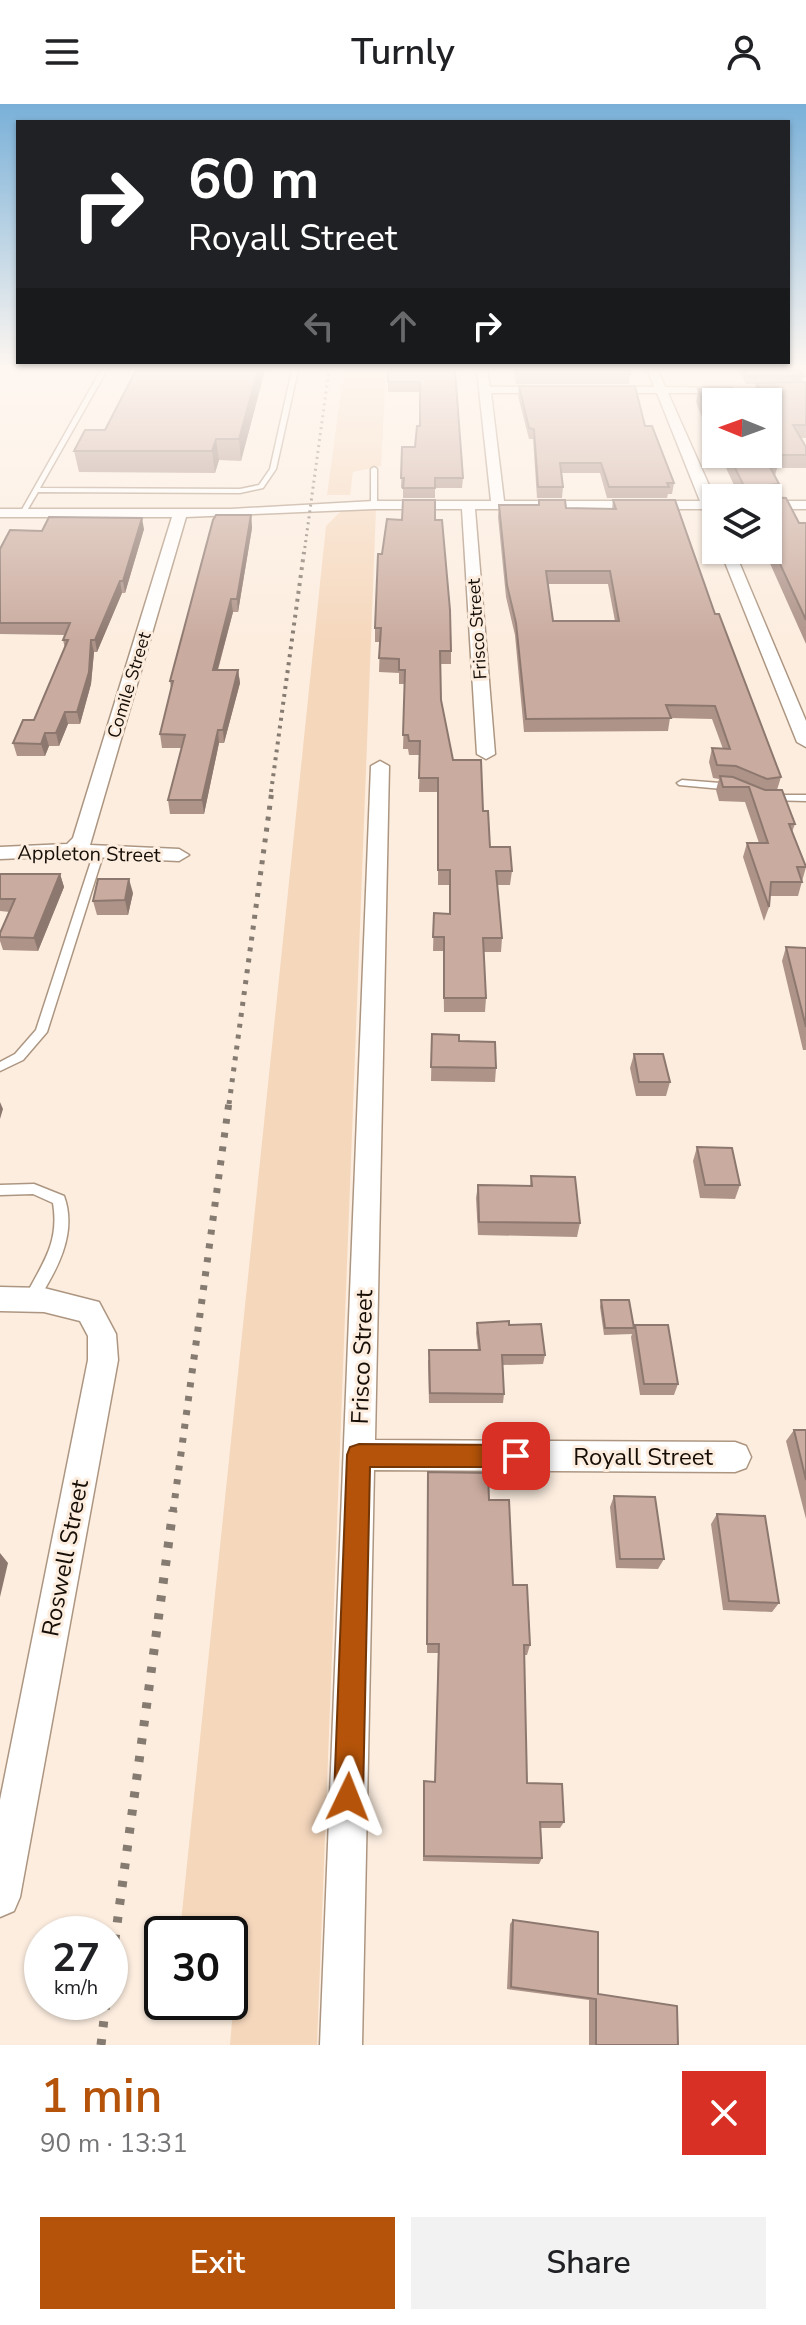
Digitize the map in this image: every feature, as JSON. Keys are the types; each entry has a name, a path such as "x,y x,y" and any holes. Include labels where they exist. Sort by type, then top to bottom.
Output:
{"street":[{"path":"493,461 498,504"},
{"path":"692,461 703,484"},
{"name":"Frisco Street","path":"468,504 486,754"},
{"path":"0,513 180,514 374,505 702,505"},
{"path":"782,505 806,505"},
{"name":"Comile Street","path":"71,850 79,846 83,838 180,514"},
{"path":"733,564 806,742"},
{"name":"Frisco Street","path":"341,2045 380,766"},
{"name":"Appleton Street","path":"0,853 71,850 179,855"},
{"name":"Roswell Street","path":"0,1897 103,1360 102,1334 89,1311 70,1304 15,1299"},
{"name":"Royall Street","path":"359,1455 735,1457"}],"lane":[{"path":"23,513 53,461"},
{"path":"36,490 240,491 261,487 275,461"},
{"path":"374,469 374,505"},
{"path":"682,783 731,785 750,795"},
{"path":"762,798 806,798"},
{"path":"0,1067 19,1057 41,1032 99,852"},
{"path":"0,1190 34,1189 59,1200 65,1221 49,1271 15,1299"}],"shaded area":[{"path":"332,461 381,461 381,466 353,472 350,495 327,495"},
{"path":"376,509 317,2045 230,2045 232,2020 248,2020 248,1916 182,1916 326,526 342,510"}],"building":[{"path":"402,461 462,461 463,478 435,478 435,488 403,488 404,478 401,478"},
{"path":"536,461 665,461 674,483 667,483 669,487 609,487 601,463 560,463 563,487 538,487"},
{"path":"735,468 771,468 779,484 743,484"},
{"path":"782,498 786,498 799,523 806,523 806,620 780,564"},
{"path":"403,500 435,500 435,520 442,520 451,651 440,651 441,700 453,760 481,760 483,811 488,811 490,847 510,847 512,871 496,871 502,938 483,938 486,998 444,998 444,937 433,937 434,913 450,914 450,870 438,870 438,778 419,778 420,741 409,741 408,735 403,735 405,670 399,670 399,659 379,658 381,628 375,628 378,554 382,554 387,519 402,520"},
{"path":"539,500 565,500 566,508 616,509 613,500 675,500 715,614 719,614 781,777 767,779 736,766 717,765 712,748 730,749 715,706 666,705 671,718 526,719 499,505 539,505","holes":["546,571 610,571 619,621 553,621"]},
{"path":"216,515 251,515 237,599 231,599 213,670 238,670 223,730 218,730 202,800 168,800 185,735 160,734 173,681 170,681"},
{"path":"49,517 142,518 123,581 120,581 95,640 91,640 89,672 77,712 65,712 56,733 45,733 41,744 13,743 23,720 34,720 68,640 63,640 70,623 0,623 0,549 10,530 42,531"},
{"path":"720,776 733,777 765,790 782,790 795,824 789,824 806,867 797,867 802,882 771,882 769,907 747,843 768,843 749,787 723,787"},
{"path":"0,874 60,874 34,938 0,937 15,899 0,899"},
{"path":"98,879 129,879 125,900 93,901"},
{"path":"786,947 806,948 806,1027"},
{"path":"432,1034 459,1035 459,1041 495,1042 496,1068 431,1067"},
{"path":"634,1054 663,1054 670,1082 639,1082"},
{"path":"697,1147 732,1148 740,1185 705,1185"},
{"path":"531,1176 575,1177 580,1223 479,1222 478,1185 532,1186"},
{"path":"601,1300 629,1300 634,1328 605,1328"},
{"path":"509,1321 509,1325 541,1324 545,1355 502,1355 504,1394 430,1393 429,1350 480,1350 477,1323"},
{"path":"635,1325 668,1325 678,1384 644,1384"},
{"path":"794,1430 806,1430 806,1480"},
{"path":"428,1472 488,1473 489,1500 509,1500 513,1585 527,1585 530,1645 524,1645 527,1783 562,1784 564,1822 540,1822 542,1858 424,1856 424,1781 435,1782 439,1644 427,1644"},
{"path":"614,1496 655,1497 664,1559 620,1559"},
{"path":"717,1514 765,1516 779,1603 729,1601"},
{"path":"513,1920 598,1932 598,1994 677,2006 678,2045 596,2045 596,1999 511,1987"}],"railway":[{"path":"304,554 317,461"},
{"path":"271,792 304,552"},
{"path":"229,1104 272,790"},
{"path":"173,1512 229,1102"},
{"path":"118,1916 173,1510"},
{"path":"101,2045 104,2020"}],"route":[{"path":"348,1797 359,1455 516,1456"}]}
